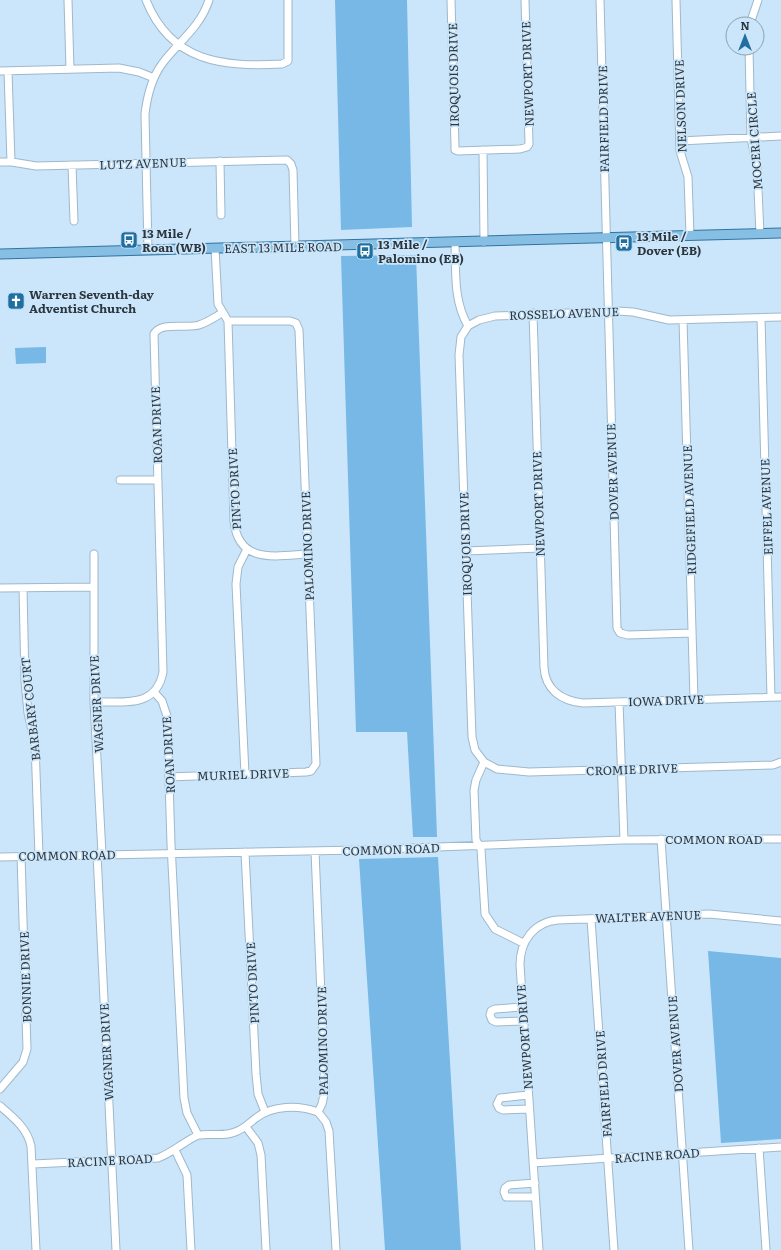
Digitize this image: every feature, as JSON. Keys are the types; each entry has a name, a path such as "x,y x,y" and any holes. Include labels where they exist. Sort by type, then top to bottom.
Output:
{"main road":[{"name":"EAST 13 MILE ROAD","path":"0,254 781,233"}],"street":[{"path":"68,0 70,69"},
{"path":"146,0 162,28 179,44 202,58 239,65 286,63 289,58 288,0"},
{"path":"148,250 146,110 148,95 154,78 161,65 179,44 191,33 202,17 209,0"},
{"name":"IROQUOIS DRIVE","path":"451,0 455,150 483,150"},
{"name":"NEWPORT DRIVE","path":"483,150 520,149 527,147 528,144 529,129 525,0"},
{"name":"FAIRFIELD DRIVE","path":"600,0 605,238"},
{"name":"NELSON DRIVE","path":"676,0 680,154 688,177 690,236"},
{"path":"753,16 758,0"},
{"name":"MOCERI CIRCLE","path":"749,56 751,138 757,167 760,234"},
{"path":"0,71 119,68 140,72 154,78"},
{"path":"8,71 11,162"},
{"path":"680,141 781,136"},
{"path":"483,150 484,242"},
{"name":"LUTZ AVENUE","path":"0,162 11,162 32,166 287,160 291,164 293,170 296,246"},
{"path":"220,161 221,215"},
{"path":"72,165 74,221"},
{"name":"DOVER AVENUE","path":"605,238 617,628 620,633 628,635 692,633"},
{"path":"455,242 457,300 462,315 468,326"},
{"path":"215,248 216,295 222,313 228,321"},
{"name":"ROSSELO AVENUE","path":"468,326 488,317 533,313 627,311 657,319 683,320 781,317"},
{"name":"ROAN DRIVE","path":"198,1136 187,1113 185,1103 172,853 167,716 162,701 154,692 162,677 164,665 157,480 154,340 156,331 164,327 198,326 222,313"},
{"name":"NEWPORT DRIVE","path":"533,313 544,667 546,680 554,692"},
{"name":"EIFFEL AVENUE","path":"761,318 771,697"},
{"name":"RIDGEFIELD AVENUE","path":"683,320 694,699"},
{"name":"PALOMINO DRIVE","path":"228,321 286,321 296,323 300,335 307,554 317,758 314,768"},
{"name":"PINTO DRIVE","path":"228,321 235,525 240,541 247,549"},
{"name":"IROQUOIS DRIVE","path":"468,326 461,337 459,355 472,737 476,752 484,762"},
{"path":"120,480 157,480"},
{"path":"466,551 540,548"},
{"path":"245,774 236,584 238,567 247,549 262,556 307,554"},
{"name":"WAGNER DRIVE","path":"94,554 92,587 94,702 111,1160 116,1250"},
{"path":"0,588 92,587"},
{"name":"BARBARY COURT","path":"23,588 25,681 28,713 35,744 39,855"},
{"path":"94,702 136,701 146,698 154,692"},
{"name":"IOWA DRIVE","path":"554,692 561,698 573,702 781,697"},
{"path":"619,702 624,840"},
{"path":"484,762 476,780 474,790 475,836 481,849 485,914 495,929 523,943"},
{"name":"CROMIE DRIVE","path":"484,762 497,769 523,772 774,764 781,762"},
{"name":"MURIEL DRIVE","path":"169,777 306,772 314,768"},
{"name":"DOVER AVENUE","path":"661,839 689,1250"},
{"name":"COMMON ROAD","path":"0,856 315,851 661,839 781,839"},
{"name":"PALOMINO DRIVE","path":"315,851 326,1090 318,1112 326,1122 329,1131 336,1250"},
{"name":"PINTO DRIVE","path":"245,852 257,1079 260,1101 265,1112"},
{"name":"BONNIE DRIVE","path":"0,1088 23,1062 27,1049 21,856"},
{"name":"WALTER AVENUE","path":"523,943 534,929 548,922 709,914 781,921"},
{"name":"FAIRFIELD DRIVE","path":"591,919 614,1250"},
{"name":"NEWPORT DRIVE","path":"523,943 520,965 522,1007 539,1250"},
{"path":"522,1007 495,1009 490,1015 492,1020 496,1022 523,1020"},
{"path":"528,1095 500,1098 497,1104 499,1108 503,1110 529,1109"},
{"path":"0,1106 20,1124 29,1137 32,1164 36,1250"},
{"name":"RACINE ROAD","path":"32,1164 153,1158 175,1150 198,1136 229,1134 246,1127 265,1112 280,1108 299,1108 318,1112"},
{"path":"246,1127 258,1143 261,1155 266,1250"},
{"name":"RACINE ROAD","path":"533,1164 781,1147"},
{"path":"759,1148 766,1250"},
{"path":"175,1150 187,1175 191,1250"},
{"path":"534,1184 509,1185 505,1188 504,1192 506,1197 510,1198 535,1196"}],"shaded area":[{"path":"335,0 407,0 412,227 341,230"},
{"path":"416,255 437,837 413,837 407,732 356,732 341,256"},
{"path":"46,347 46,363 16,364 15,348"},
{"path":"438,857 461,1250 385,1250 359,859"},
{"path":"708,951 781,958 781,1139 721,1143"}],"place":[{"name":"13 Mile / Roan (WB)","path":"129,240"},
{"name":"13 Mile / Dover (EB)","path":"624,243"},
{"name":"13 Mile / Palomino (EB)","path":"365,251"},
{"name":"Warren Seventh-day Adventist Church","path":"16,301"}]}
